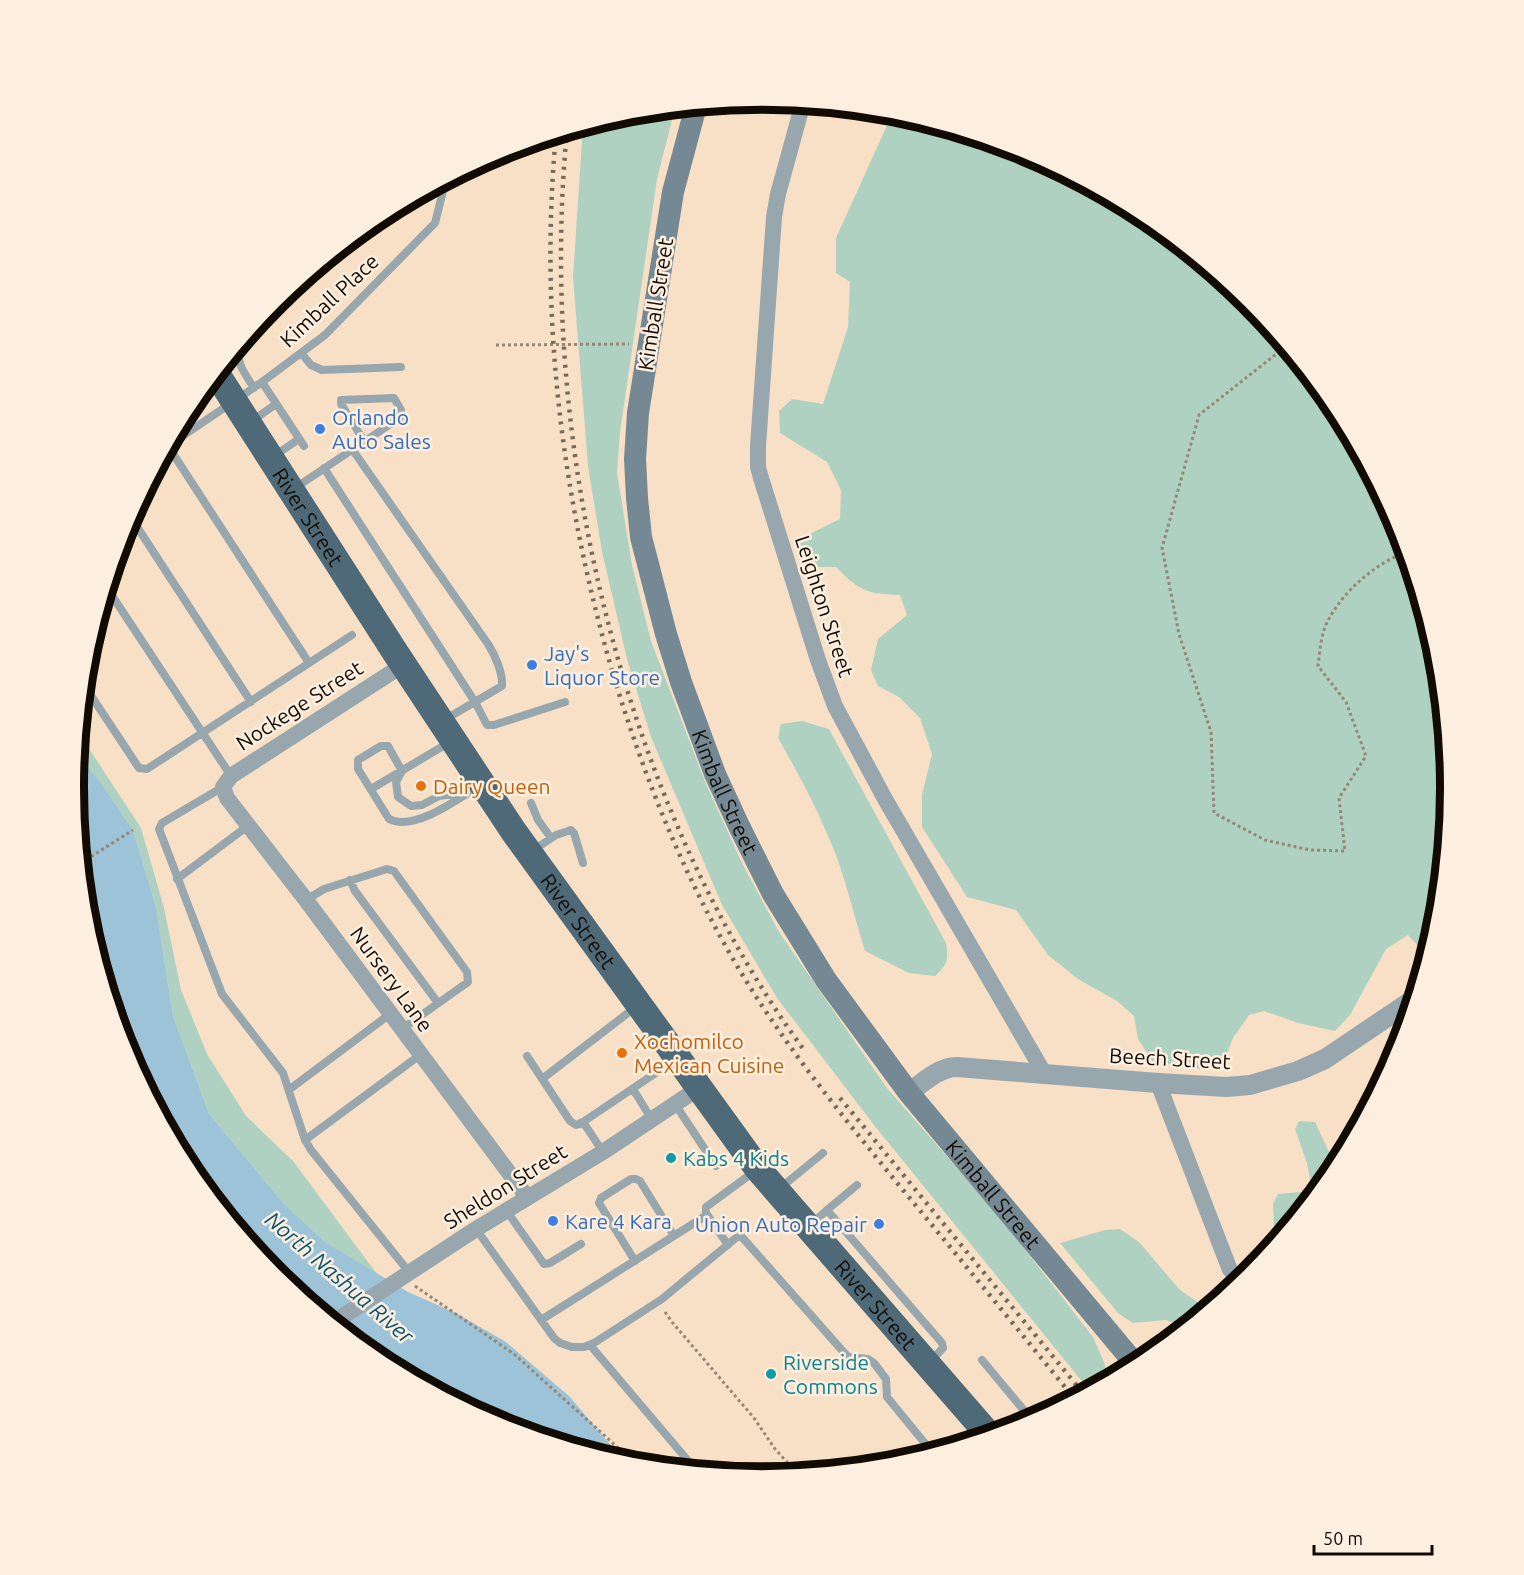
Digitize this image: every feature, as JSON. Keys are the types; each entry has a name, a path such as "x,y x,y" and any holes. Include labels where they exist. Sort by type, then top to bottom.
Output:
{"highway":[{"name":"River Street","path":"221,379 246,404 271,458 447,731 475,788 529,853 758,1169 776,1191 817,1219 850,1256 913,1330 927,1364 983,1429"}],"main road":[{"name":"Kimball Street","path":"694,113 673,192 636,438 635,478 638,519 653,587 685,693 727,800 773,894 846,1010 909,1093 1129,1357"}],"street":[{"name":"Leighton Street","path":"801,111 774,217 758,467 818,660 835,706 885,799 1044,1073"},
{"name":"Nockege Street","path":"227,782 403,665"},
{"name":"Nursery Lane","path":"227,782 227,798 306,900 527,1197"},
{"name":"Beech Street","path":"909,1093 936,1073 951,1067 1239,1087 1298,1071 1325,1059 1404,1006"},
{"path":"1158,1083 1230,1270"},
{"name":"Sheldon Street","path":"340,1318 506,1210 603,1152 699,1088"}],"lane":[{"name":"Kimball Place","path":"246,404 262,382 325,335 435,223 444,189"},
{"path":"302,354 311,365 322,370 401,367"},
{"path":"238,357 246,404"},
{"path":"262,382 301,443 271,458"},
{"path":"292,490 400,417 401,410 394,398 341,400 341,404 364,441"},
{"path":"180,439 246,404 276,404"},
{"path":"352,449 492,651 502,684 475,702 447,731 402,771 371,789"},
{"path":"172,453 309,663"},
{"path":"324,468 488,725 491,726 565,702"},
{"path":"137,526 251,702"},
{"path":"112,597 202,734 227,782 160,825 160,834 222,994 283,1073 305,1140 400,1278"},
{"path":"91,695 141,769 150,768 352,635"},
{"path":"402,771 388,746 381,746 358,760 358,769 389,819 398,822 423,817 475,788"},
{"path":"402,771 396,782 396,791 398,797 411,806 422,805 439,796 475,788"},
{"path":"531,802 538,820 551,838"},
{"path":"177,879 249,825"},
{"path":"529,853 551,838 571,830 583,863"},
{"path":"306,900 321,890 351,880 387,869 394,871 467,972 468,982 402,1029"},
{"path":"351,880 355,891 438,1003"},
{"path":"542,1078 639,1004"},
{"path":"290,1089 390,1014"},
{"path":"305,1140 420,1055"},
{"path":"528,1056 570,1121 576,1125 584,1122 678,1058"},
{"path":"633,1089 652,1119"},
{"path":"675,1104 716,1166"},
{"path":"584,1122 603,1152"},
{"path":"776,1191 823,1153"},
{"path":"728,1245 707,1215 706,1210 708,1205 758,1169"},
{"path":"635,1261 601,1206 600,1199 631,1179 638,1180 674,1236"},
{"path":"817,1219 857,1185"},
{"path":"506,1210 544,1264 550,1263 580,1244"},
{"path":"541,1320 707,1215"},
{"path":"476,1229 560,1343 579,1348 590,1345 662,1299 739,1236 744,1238 848,1357 871,1360 886,1379 887,1397 926,1445"},
{"path":"590,1345 688,1461"},
{"path":"982,1359 1025,1412"}],"path":[{"path":"496,345 634,344 634,348 649,347"},
{"path":"1280,351 1199,415 1162,548 1179,634 1211,732 1214,813 1265,840 1310,850 1345,851 1339,798 1366,756 1346,702 1318,666 1323,635 1329,618 1345,595 1372,572 1398,554"},
{"path":"88,858 132,830"},
{"path":"400,1278 514,1354 620,1450"},
{"path":"672,1322 754,1418 789,1465"}],"green space":[{"path":"673,115 657,179 620,432 617,473 632,565 651,641 706,784 743,865 779,932 887,1088 999,1216 1093,1337 1106,1372 1084,1384 874,1125 777,998 722,905 651,737 627,659 602,552 588,466 573,277 582,134"},
{"path":"888,122 980,145 1062,179 1101,200 1175,250 1209,278 1272,340 1326,411 1370,488 1404,570 1417,612 1434,699 1439,743 1440,788 1439,832 1434,876 1420,949 1408,935 1386,949 1350,1015 1335,1031 1298,1023 1264,1011 1249,1015 1233,1038 1223,1064 1203,1069 1153,1062 1138,1039 1134,1016 1117,1001 1078,979 1048,955 1016,910 967,897 922,827 922,795 932,754 920,718 899,697 878,686 871,670 878,639 907,615 900,595 879,594 864,590 836,567 801,567 797,545 810,534 840,519 841,490 827,462 780,433 779,411 792,399 823,404 848,327 850,282 836,273 836,238"},
{"path":"802,721 829,729 946,943 946,961 935,976 909,973 865,951 831,842 810,796 778,738 781,724"},
{"path":"85,743 141,828 164,908 181,990 207,1054 246,1116 293,1161 377,1274 325,1242 285,1205 209,1114 173,1016 156,907 133,830 85,763"},
{"path":"1299,1121 1315,1122 1331,1156 1300,1200 1274,1232 1273,1204 1278,1194 1301,1192 1311,1184 1307,1163 1295,1129"},
{"path":"1120,1229 1139,1242 1180,1290 1199,1303 1214,1292 1176,1324 1166,1320 1133,1323 1118,1313 1060,1243 1105,1230"}],"water":[{"name":"North Nashua River","path":"85,763 133,830 156,907 173,1016 209,1114 285,1205 325,1242 408,1292 456,1313 506,1342 570,1397 613,1448 544,1430 462,1396 385,1351 315,1297 252,1235 198,1164 154,1087 120,1005 97,920 85,832"}],"railway":[{"path":"567,139 561,248 566,369 580,491 605,612 640,730 685,844 740,951 804,1050"},
{"path":"555,142 551,203 553,339 568,474 595,608 613,674 625,714 669,831 704,907 745,979 780,1033 858,1134 1069,1392"},
{"path":"840,1098 1078,1387"}],"place":[{"name":"Orlando Auto Sales","path":"320,429"},
{"name":"Jay's Liquor Store","path":"532,665"},
{"name":"Dairy Queen","path":"421,786"},
{"name":"Xochomilco Mexican Cuisine","path":"622,1053"},
{"name":"Kabs 4 Kids","path":"671,1158"},
{"name":"Kare 4 Kara","path":"553,1221"},
{"name":"Union Auto Repair","path":"879,1224"},
{"name":"Riverside Commons","path":"771,1374"}]}
